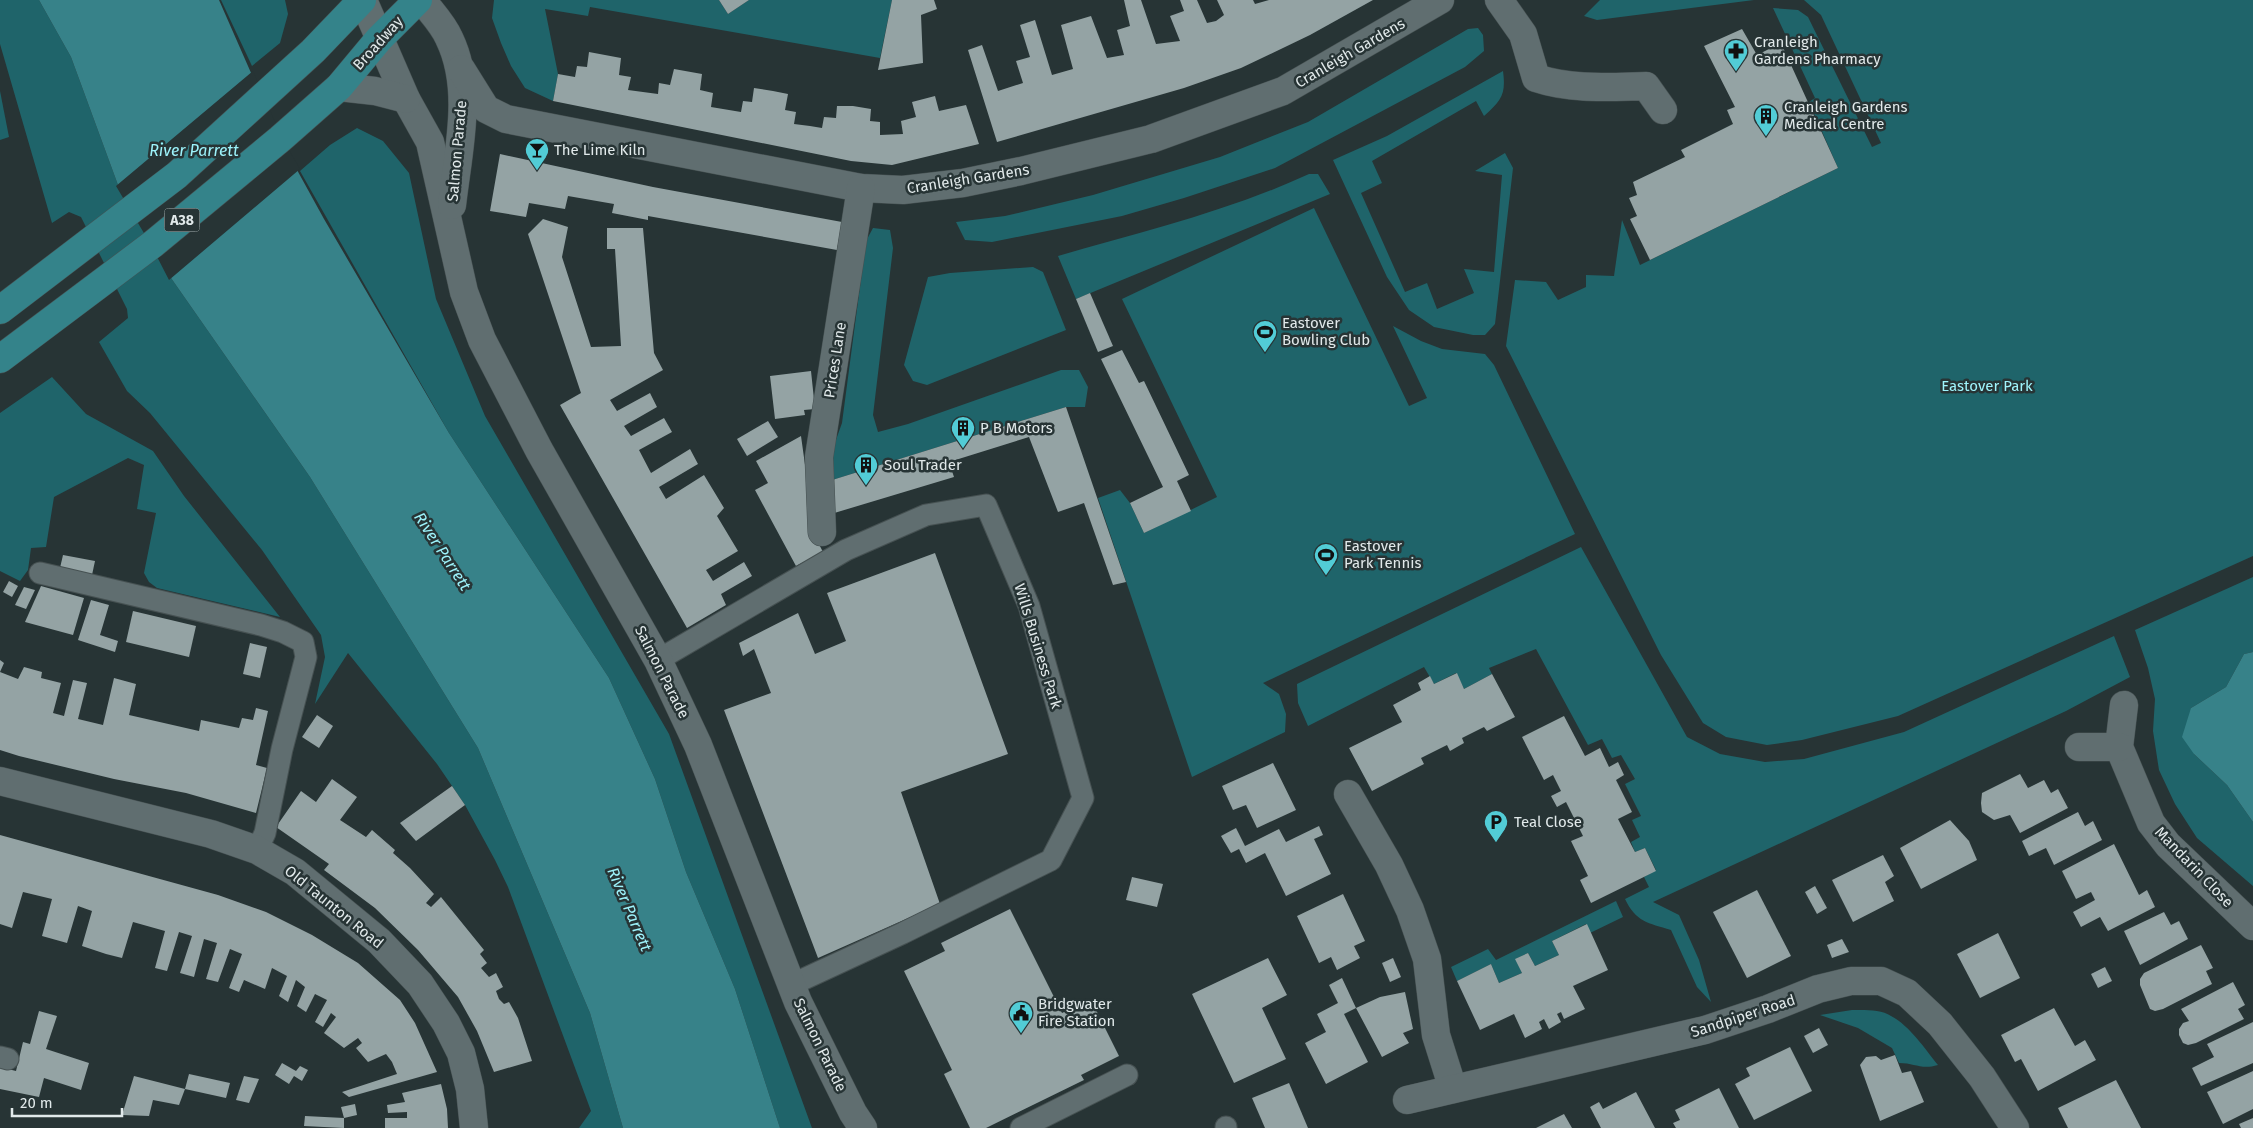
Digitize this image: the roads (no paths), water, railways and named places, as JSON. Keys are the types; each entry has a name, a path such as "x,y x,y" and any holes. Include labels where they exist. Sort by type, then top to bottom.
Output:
{"main road":[{"name":"A38","path":"0,310 177,175 314,52 363,0"},
{"name":"Broadway","path":"339,87 379,39 418,0"},
{"name":"A38","path":"10,353 153,244 339,87"}],"street":[{"name":"Salmon Parade","path":"363,0 406,99 430,142 464,292 482,340 538,450 658,660 698,745 792,985 853,1113 863,1128"},
{"name":"Salmon Parade","path":"422,0 449,37 461,69 463,110 450,224"},
{"name":"Cranleigh Gardens","path":"461,69 486,109 506,119 861,188 903,190 963,183 1021,171 1151,139 1283,91 1440,0"},
{"path":"1498,0 1523,34 1536,78 1557,85 1591,88 1646,86 1663,110"},
{"path":"339,87 375,91 406,99"},
{"name":"Prices Lane","path":"822,532 819,457 861,188"},
{"path":"2079,747 2119,747 2124,705"},
{"name":"Mandarin Close","path":"2119,747 2152,823 2168,845 2253,926"},
{"name":"Old Taunton Road","path":"0,781 211,834 257,850 295,872 379,941 420,984 446,1023 461,1053 470,1089 474,1128"},
{"path":"1348,794 1389,865 1410,910 1427,959 1436,1035 1453,1089"},
{"name":"Sandpiper Road","path":"1407,1100 1705,1030 1768,1010 1818,989 1851,981 1881,981 1907,993 1940,1024 1982,1077 2015,1128"}],"lane":[{"name":"Wills Business Park","path":"658,660 846,550 926,515 986,505 1029,606 1083,798 1050,860 903,933 792,985"},
{"path":"40,573 261,625 283,632 303,642 306,657 282,749 265,833 257,850"},
{"path":"1021,1128 1127,1075"}],"water":[{"name":"River Parrett","path":"39,0 219,0 280,139 324,219 449,433 609,678 655,779 686,872 735,989 780,1128 623,1128 590,1013 478,748 310,477 171,278 118,185 71,57"},
{"path":"2253,652 2253,822 2227,785 2194,754 2182,737 2191,708 2226,687 2244,654"}],"place":[{"name":"Cranleigh Gardens Pharmacy","path":"1736,72"},
{"name":"Cranleigh Gardens Medical Centre","path":"1766,137"},
{"name":"The Lime Kiln","path":"537,171"},
{"name":"Eastover Bowling Club","path":"1265,353"},
{"name":"P B Motors","path":"963,449"},
{"name":"Soul Trader","path":"866,486"},
{"name":"Eastover Park Tennis","path":"1326,576"},
{"name":"Teal Close","path":"1496,843"},
{"name":"Bridgwater Fire Station","path":"1021,1034"}],"park label":[{"name":"Eastover Park","path":"1987,386"}]}
